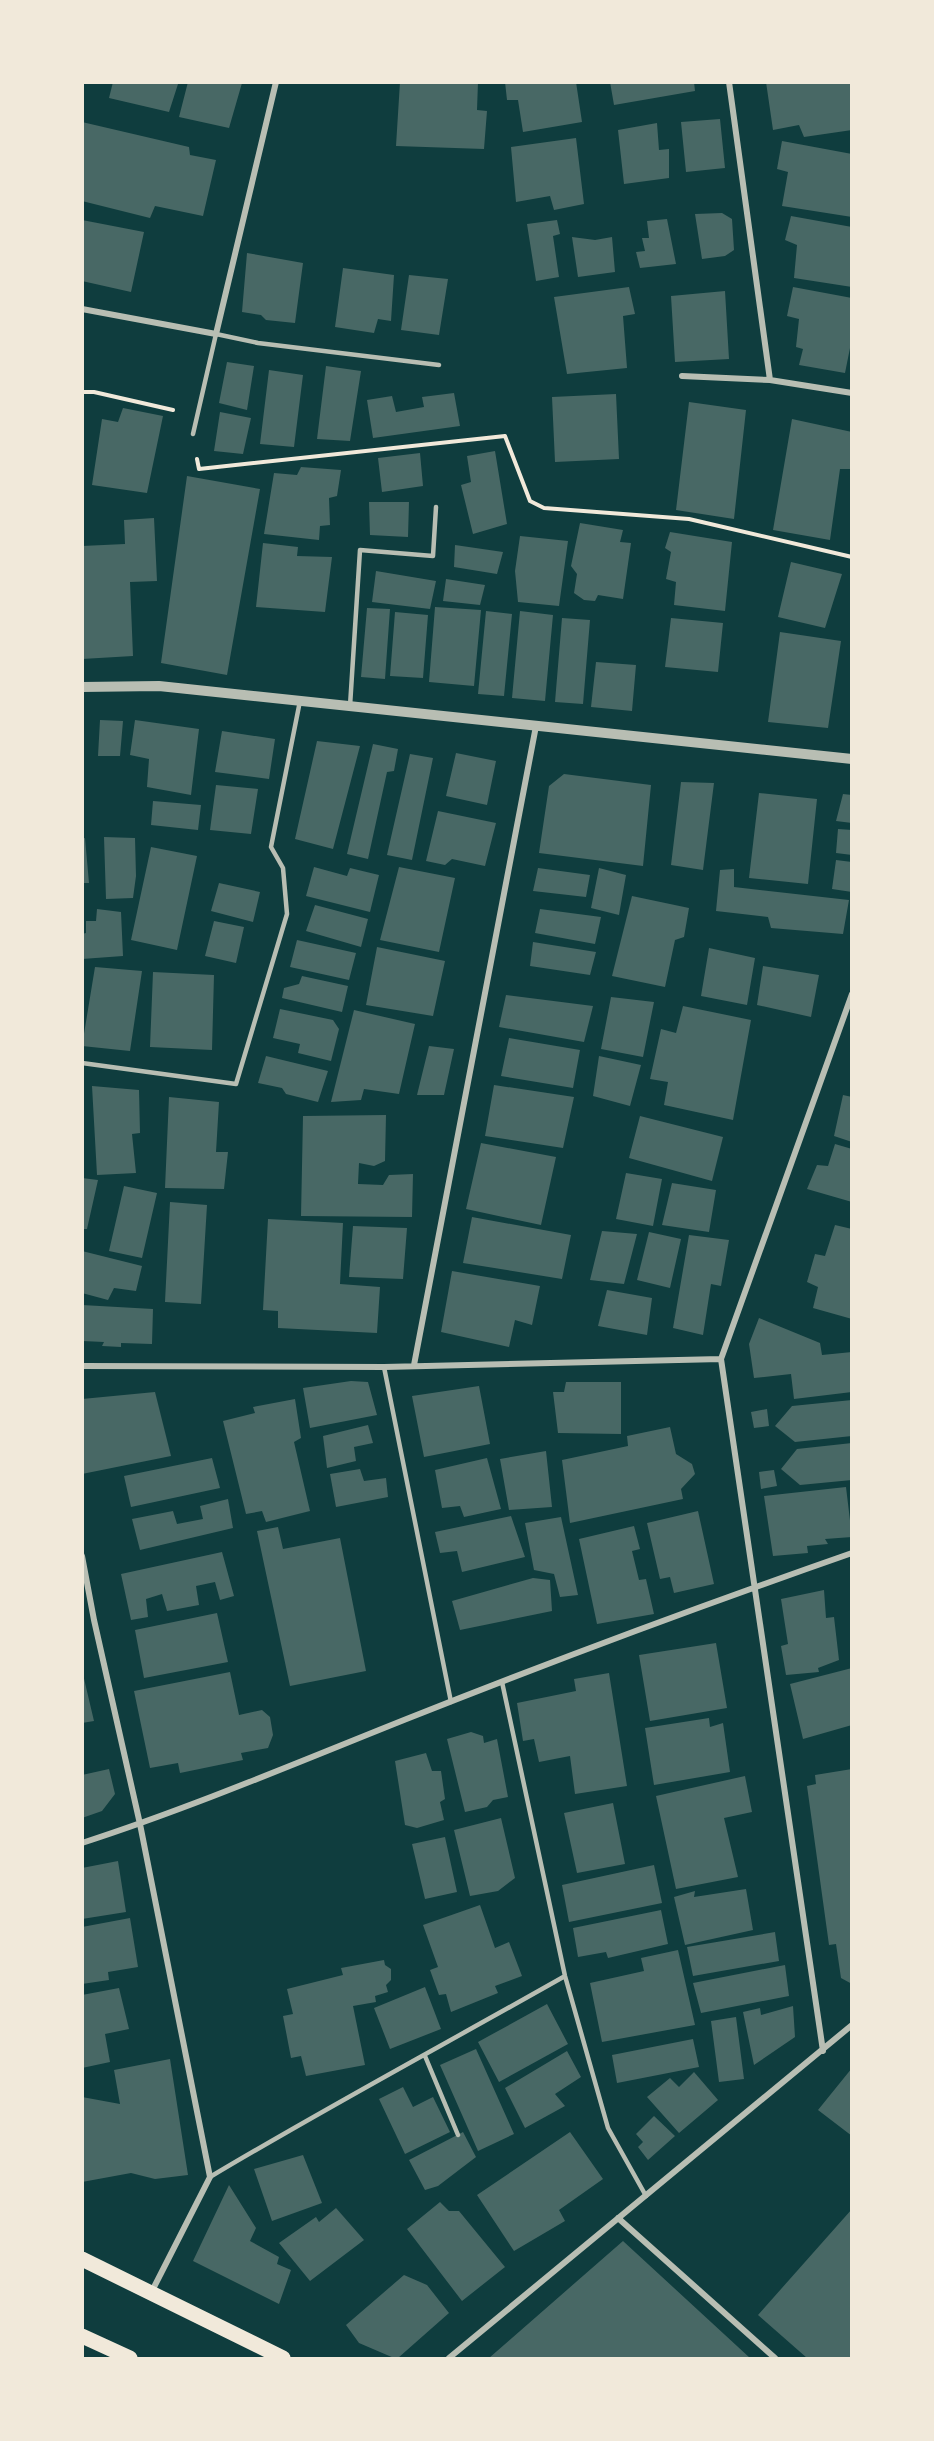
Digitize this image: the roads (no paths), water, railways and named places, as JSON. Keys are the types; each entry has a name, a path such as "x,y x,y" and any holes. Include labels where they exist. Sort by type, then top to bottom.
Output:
{"main road":[{"path":"82,2259 283,2358"},
{"path":"82,2336 130,2358"}],"street":[{"path":"82,309 216,334 276,82"},
{"path":"729,82 770,380"},
{"path":"682,376 770,380 852,393"},
{"path":"82,687 159,686 852,759"},
{"path":"414,1365 536,726"},
{"path":"823,2051 721,1359 852,994"},
{"path":"82,1366 384,1367 721,1359"},
{"path":"82,1843 140,1824 451,1702 755,1587 852,1553"},
{"path":"82,1556 94,1620 140,1824 210,2177 151,2293"},
{"path":"449,2358 852,2025"},
{"path":"618,2218 775,2358"}],"lane":[{"path":"193,434 216,334 258,343 440,365"},
{"path":"350,706 360,550 433,556 436,507"},
{"path":"82,1063 236,1084 287,914 283,867 271,847 300,701"},
{"path":"384,1367 451,1702"},
{"path":"502,1683 565,1976 608,2128 646,2196"},
{"path":"210,2177 271,2140 565,1976"},
{"path":"425,2056 458,2135"}]}
